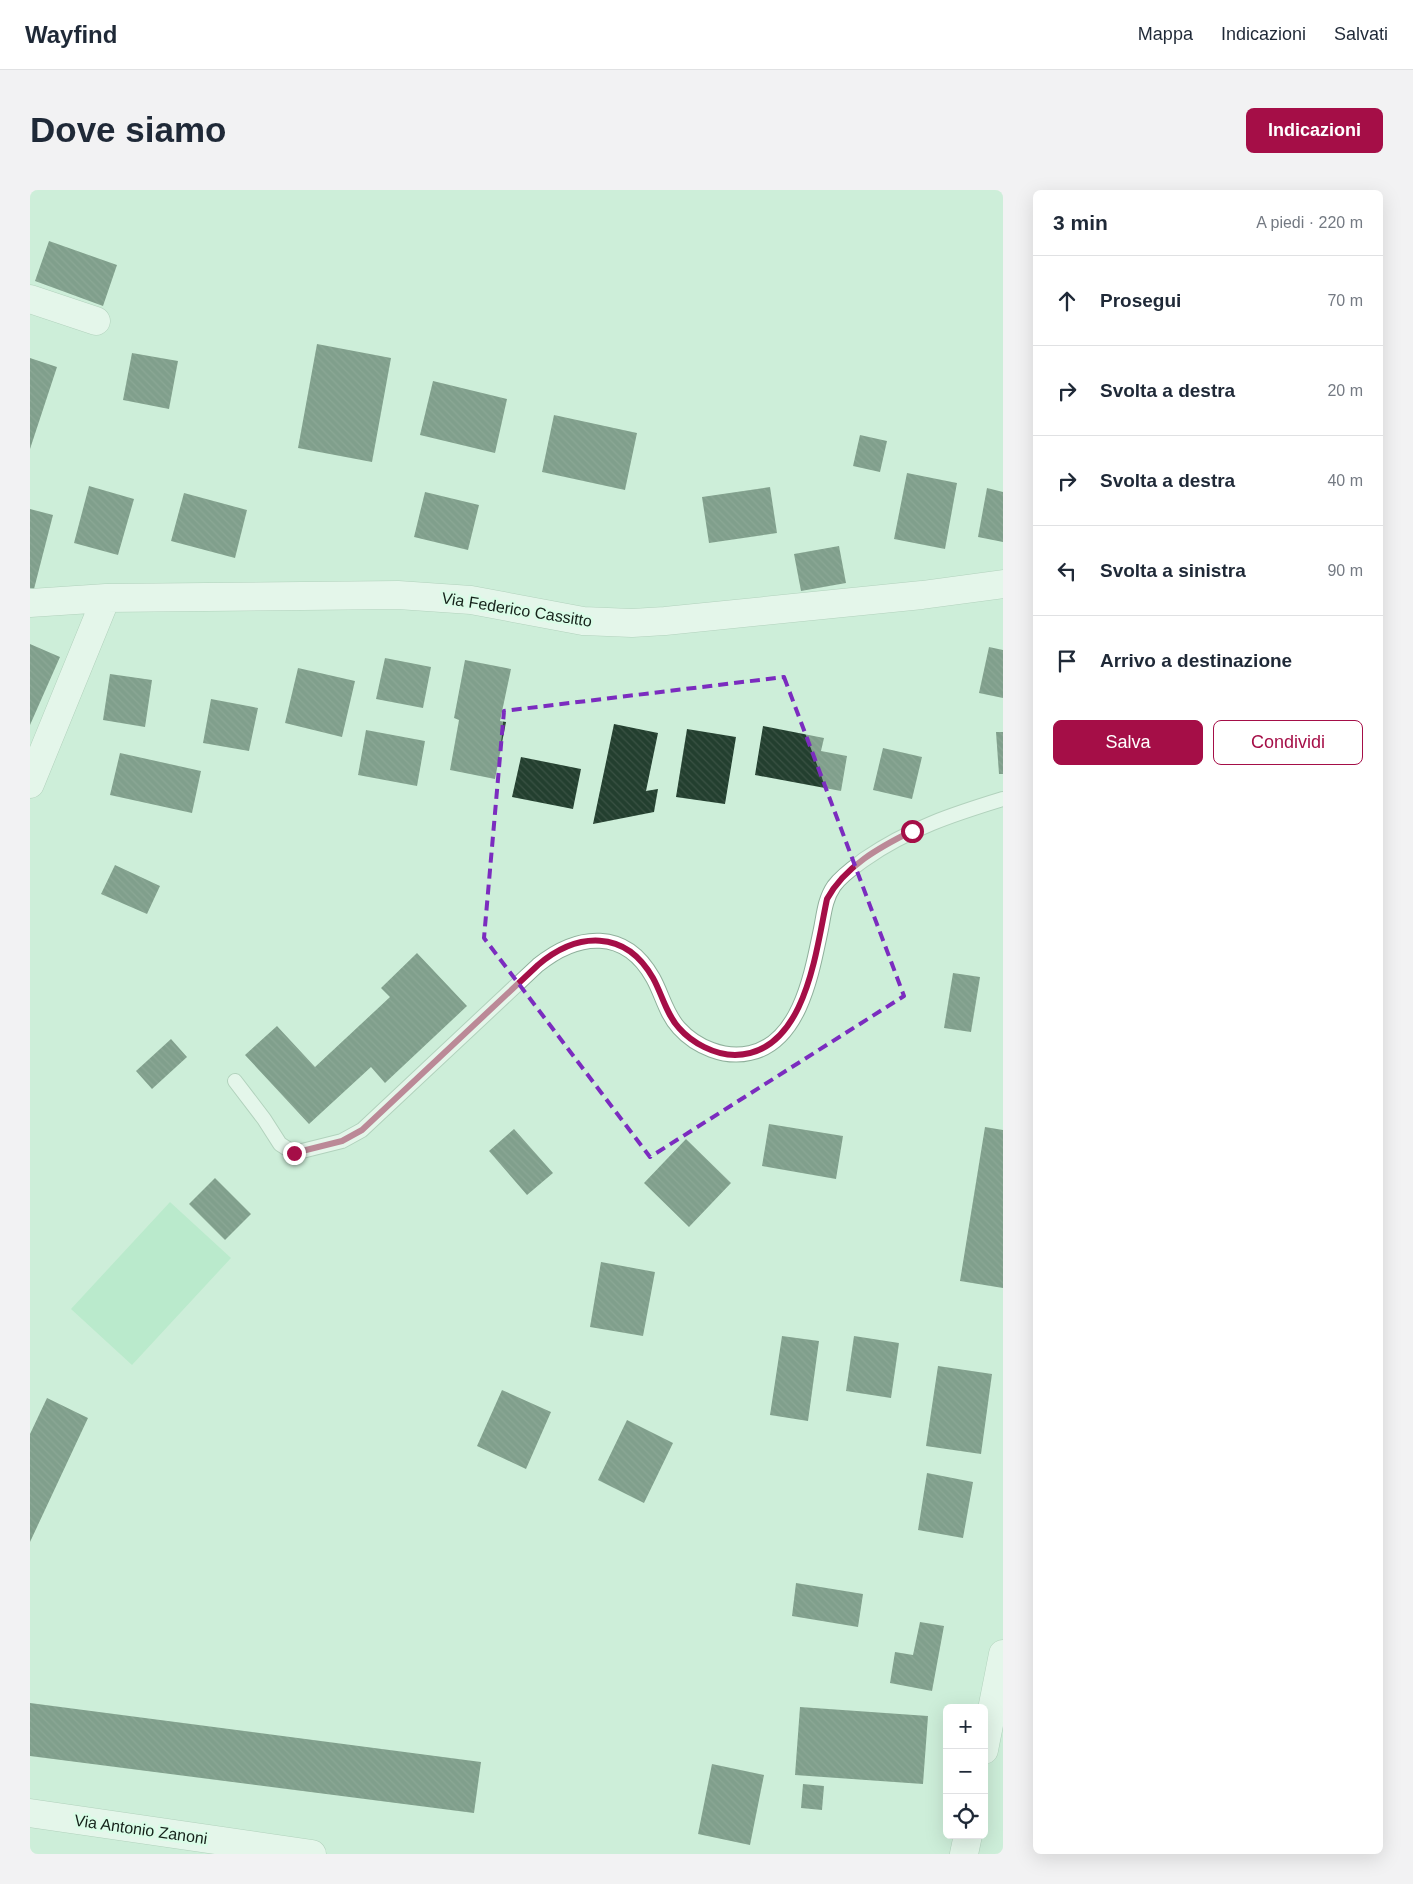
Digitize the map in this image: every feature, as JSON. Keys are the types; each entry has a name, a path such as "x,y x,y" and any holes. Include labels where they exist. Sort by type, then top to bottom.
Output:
{"street":[{"path":"30,299 96,321"},
{"name":"Via Federico Cassitto","path":"30,603 106,598 398,595 494,604 583,621 632,623 902,597 1003,584"},
{"path":"30,784 106,598"},
{"path":"984,1749 1003,1654"},
{"name":"Via Antonio Zanoni","path":"30,1813 312,1854"},
{"path":"964,1854 967,1839"}],"lane":[{"path":"235,1081 264,1119 280,1144 294,1153 342,1141 362,1130 542,961 564,948 590,940 619,944 635,956 649,972 672,1019 687,1036 714,1051 727,1055 752,1053 777,1038 796,1015 810,979 827,899 841,877 879,850 912,831 951,815 1003,799"}],"highlighted area":[{"path":"784,677 904,996 650,1157 484,938 504,711"}],"green space":[{"path":"170,1202 231,1258 132,1365 71,1309"}],"building":[{"path":"49,241 117,265 103,306 35,281"},
{"path":"317,344 391,358 372,462 298,448"},
{"path":"132,353 178,361 169,409 123,400"},
{"path":"30,358 57,367 30,449"},
{"path":"433,381 507,399 495,453 420,435"},
{"path":"554,415 637,433 625,490 542,472"},
{"path":"860,435 887,441 880,472 853,466"},
{"path":"907,473 957,483 945,549 894,539"},
{"path":"89,486 134,499 118,555 74,543"},
{"path":"770,487 777,533 709,543 702,497"},
{"path":"987,488 1003,492 1003,542 978,537"},
{"path":"425,492 479,505 468,550 414,537"},
{"path":"184,493 247,510 235,558 171,541"},
{"path":"30,509 53,515 34,589 30,588"},
{"path":"839,546 846,583 801,591 794,554"},
{"path":"30,644 60,657 30,725"},
{"path":"989,647 1003,650 1003,698 979,693"},
{"path":"385,658 431,667 423,708 376,699"},
{"path":"465,660 511,669 500,721 506,722 495,779 450,770 459,720 454,718"},
{"path":"298,668 355,681 342,737 285,723"},
{"path":"110,674 152,680 145,727 103,720"},
{"path":"211,699 258,708 249,751 203,743"},
{"path":"614,724 658,733 646,791 658,789 654,812 593,824"},
{"path":"763,726 824,738 821,751 847,756 841,791 755,775"},
{"path":"687,729 736,737 725,804 676,797"},
{"path":"366,730 425,741 417,786 358,775"},
{"path":"996,732 1003,732 1003,774 999,774"},
{"path":"883,748 922,757 912,799 873,790"},
{"path":"120,753 201,771 192,813 110,795"},
{"path":"521,757 581,769 573,809 512,797"},
{"path":"115,865 160,886 147,914 101,894"},
{"path":"417,953 467,1006 385,1083 371,1067 309,1124 245,1055 277,1026 315,1067 390,997 381,988"},
{"path":"953,973 980,977 971,1032 944,1028"},
{"path":"171,1039 187,1057 152,1089 136,1071"},
{"path":"769,1124 843,1136 836,1179 762,1166"},
{"path":"985,1127 1003,1130 1003,1288 960,1281"},
{"path":"514,1129 553,1173 527,1195 489,1151"},
{"path":"686,1139 731,1183 689,1227 644,1183"},
{"path":"215,1178 251,1214 225,1240 189,1204"},
{"path":"601,1262 655,1272 643,1336 590,1327"},
{"path":"782,1336 819,1341 808,1421 770,1415"},
{"path":"854,1336 899,1343 891,1398 846,1391"},
{"path":"938,1366 992,1374 981,1454 926,1446"},
{"path":"502,1390 551,1412 526,1469 477,1446"},
{"path":"47,1398 88,1418 30,1542 30,1434"},
{"path":"627,1420 673,1443 644,1503 598,1480"},
{"path":"927,1473 973,1482 963,1538 918,1530"},
{"path":"796,1583 863,1594 858,1627 792,1616"},
{"path":"920,1622 944,1626 932,1691 890,1683 895,1652 913,1655"},
{"path":"30,1703 481,1762 474,1813 30,1756"},
{"path":"800,1707 928,1716 923,1784 795,1775"},
{"path":"712,1764 764,1775 750,1845 698,1834"},
{"path":"803,1784 824,1786 822,1810 801,1808"}],"route":[{"path":"294,1153 342,1141 362,1130 490,1008 546,958 564,948 590,940 602,940 619,944 635,956 654,980 672,1019 678,1027 687,1036 703,1046 727,1055 739,1055 752,1053 766,1046 787,1028 796,1015 810,979 827,899 834,887 841,877 855,866 894,840 912,831"}]}
